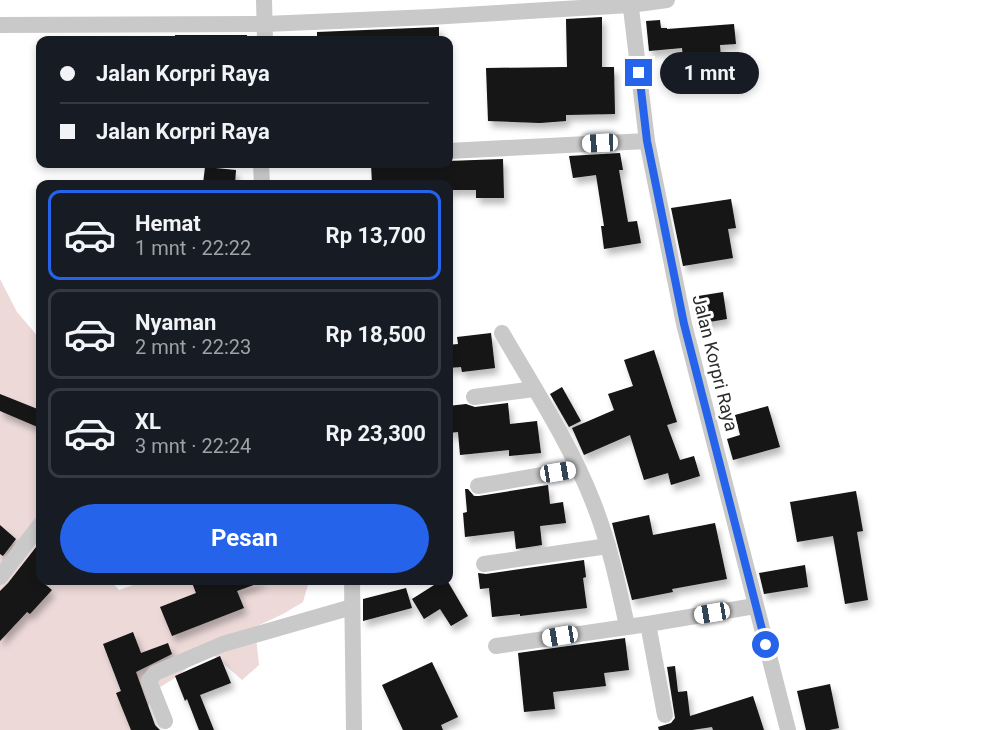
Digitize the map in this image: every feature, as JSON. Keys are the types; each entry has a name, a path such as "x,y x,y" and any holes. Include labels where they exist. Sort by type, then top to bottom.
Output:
{"street":[{"path":"264,0 265,32"},
{"path":"0,25 265,32 667,0"},
{"name":"Jalan Korpri Raya","path":"630,2 647,141 684,324 788,730"},
{"path":"453,151 647,141"},
{"path":"502,333 558,428 592,501 608,546 627,626"},
{"path":"474,398 534,388"},
{"path":"478,486 578,469"},
{"path":"0,577 36,530"},
{"path":"483,564 608,546"},
{"path":"352,585 354,730"},
{"path":"496,646 755,606"},
{"path":"165,721 149,681 155,674 224,644 352,607"},
{"path":"648,624 664,715"}],"shaded area":[{"path":"0,279 17,312 36,334 36,585 115,585 119,590 133,585 308,585 303,602 255,627 259,665 242,680 208,650 178,676 154,691 140,730 0,730"}],"building":[{"path":"602,17 602,67 614,67 615,114 566,115 566,121 540,123 488,121 486,68 567,67 566,19"},
{"path":"660,20 661,28 667,29 734,24 736,44 720,45 722,74 685,76 682,48 649,51 646,21"},
{"path":"439,27 439,36 317,36 317,32"},
{"path":"175,35 247,35 247,36"},
{"path":"620,153 623,170 619,170 628,222 637,221 641,243 604,249 601,226 604,226 596,175 573,178 569,156"},
{"path":"503,159 504,198 476,198 476,190 453,190 453,180 372,180 371,168 453,168 453,161"},
{"path":"205,168 236,170 235,180 203,180"},
{"path":"731,199 736,228 728,229 733,258 683,266 671,208"},
{"path":"723,292 727,319 697,324 692,297"},
{"path":"491,333 495,368 462,372 461,367 453,368 453,344 458,344 457,337"},
{"path":"654,350 677,422 667,425 680,460 694,456 700,476 671,485 668,473 644,480 630,435 584,455 572,428 614,410 608,394 633,386 624,360"},
{"path":"562,387 581,421 569,427 550,394"},
{"path":"0,394 36,408 36,426 0,411"},
{"path":"508,403 510,424 537,421 541,453 509,456 509,450 460,455 458,432 453,432 453,405 466,404 475,407"},
{"path":"768,406 780,447 733,460 727,439 740,435 735,415"},
{"path":"548,485 550,504 563,502 566,523 540,526 542,545 516,549 514,531 465,537 463,513 467,512 465,489 468,489 474,496 479,496"},
{"path":"856,491 863,531 857,532 868,600 845,604 833,536 797,542 790,502"},
{"path":"649,515 653,535 715,523 727,579 672,589 673,592 632,600 612,523"},
{"path":"0,525 16,539 3,556 0,554"},
{"path":"36,547 36,585 46,585 52,590 0,641 0,591"},
{"path":"584,560 586,577 583,578 587,608 492,617 489,588 480,589 478,573 486,574"},
{"path":"805,565 808,587 764,594 759,573"},
{"path":"193,585 254,585 237,591 244,608 172,636 160,607 196,593"},
{"path":"434,585 450,585 468,616 451,626 440,609 424,619 412,599"},
{"path":"406,588 412,608 363,621 363,599"},
{"path":"133,632 141,653 168,643 172,654 136,672 155,725 160,730 131,730 116,693 121,691 103,644"},
{"path":"625,638 629,670 604,673 606,686 553,692 555,709 524,712 518,653"},
{"path":"220,656 231,683 200,695 214,730 199,730 175,676"},
{"path":"432,662 458,717 441,725 443,730 403,730 382,685"},
{"path":"675,666 678,692 687,691 690,716 753,696 764,730 713,730 712,727 692,730 659,730 658,727 671,723 675,718 667,667"},
{"path":"830,684 839,728 806,730 797,691"}],"route":[{"path":"639,73 647,141 684,324 766,645"}]}
